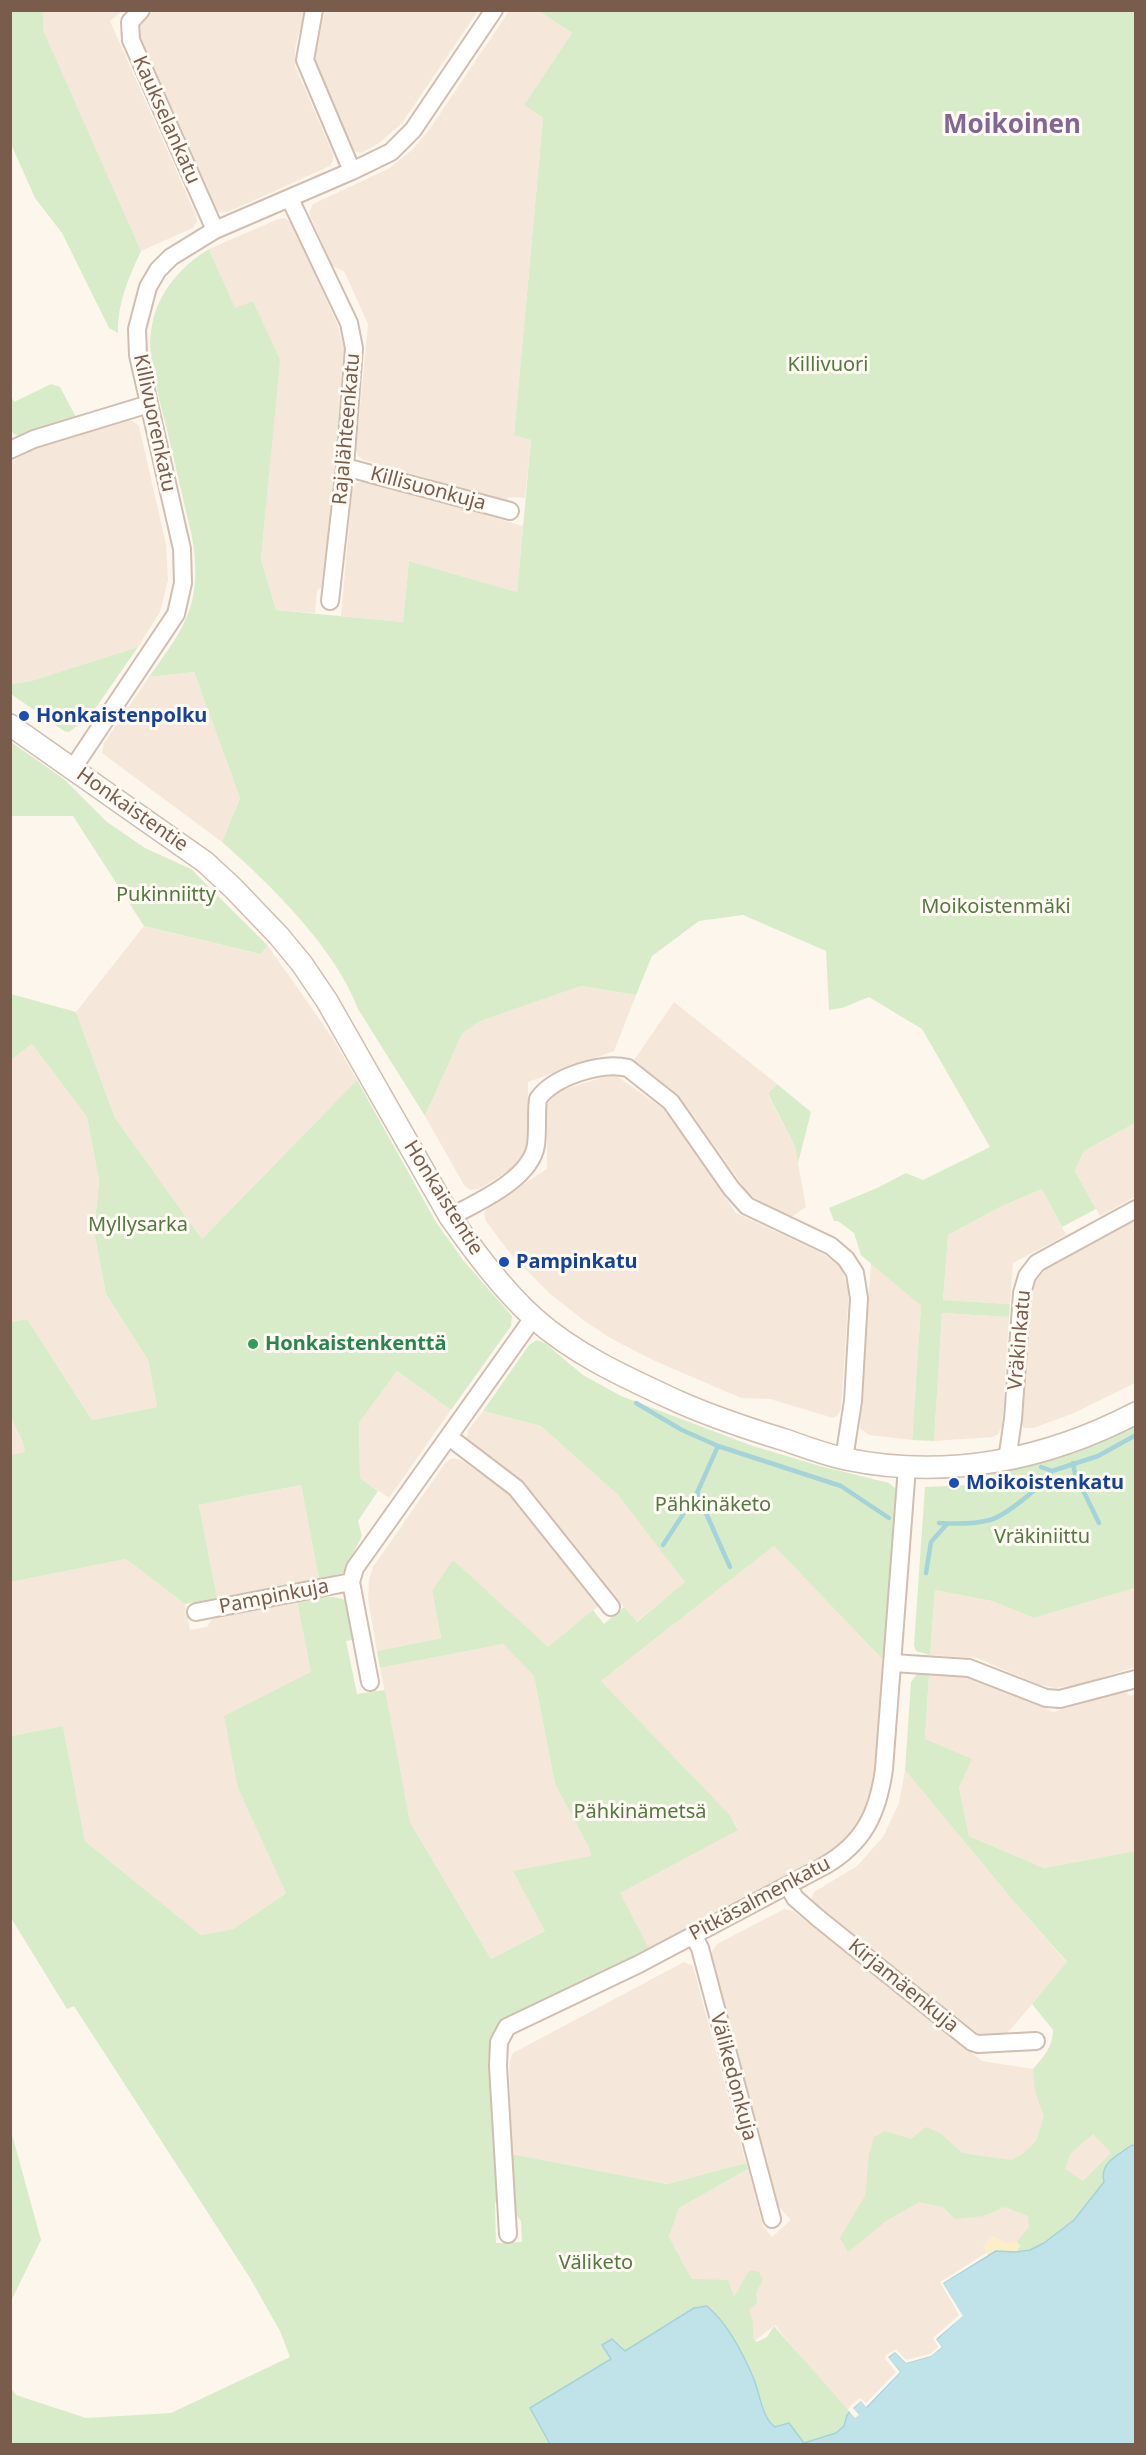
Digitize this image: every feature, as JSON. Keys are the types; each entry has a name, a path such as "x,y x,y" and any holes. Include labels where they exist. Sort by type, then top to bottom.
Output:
{"street":[{"name":"Kaukselankatu","path":"141,10 130,22 130,40 215,230"},
{"path":"314,10 306,54 307,69 352,171"},
{"name":"Killivuorenkatu","path":"73,768 169,627 181,599 182,549 138,355 137,329 148,287 158,270 171,256 215,230 290,199 391,152 412,130 494,10"},
{"name":"Rajalähteenkatu","path":"290,199 328,278 352,336 354,359 330,601"},
{"path":"10,450 34,439 149,404"},
{"name":"Killisuonkuja","path":"345,467 510,510"},
{"name":"Honkaistentie","path":"10,725 205,862 279,936 327,1001 450,1217 473,1250 533,1318 574,1347 632,1381 749,1430 844,1459 907,1467 959,1467 1006,1460 1074,1442 1136,1413"},
{"path":"450,1217 510,1182 530,1164 536,1145 538,1099 551,1085 600,1067 628,1068 671,1102 730,1188 747,1206 831,1246 846,1259 855,1273 859,1298 853,1401 844,1459"},
{"name":"Vräkinkatu","path":"1006,1460 1013,1419 1022,1293 1027,1276 1037,1263 1136,1209"},
{"path":"370,1682 351,1582 355,1568 533,1318"},
{"path":"448,1437 516,1488 611,1607"},
{"name":"Pitkäsalmenkatu","path":"508,2234 498,2066 502,2033 516,2022 550,2008 836,1859 858,1840 867,1828 881,1788 893,1663 907,1467"},
{"name":"Pampinkuja","path":"196,1612 351,1582"},
{"path":"893,1663 969,1668 1046,1698 1060,1699 1136,1679"},
{"name":"Kirjamäenkuja","path":"788,1885 795,1898 818,1918 972,2042 978,2044 1036,2041"},
{"name":"Välikedonkuja","path":"693,1935 699,1948 772,2219"}],"shaded area":[{"path":"43,11 122,11 110,21 196,215 197,221 193,228 141,251 42,30"},
{"path":"153,11 305,11 295,49 295,66 333,154 330,166 228,212 219,212 215,209 140,41 138,33 140,24"},
{"path":"325,11 478,11 402,123 378,144 361,153 354,151 350,146 314,61"},
{"path":"509,11 539,11 572,33 524,105 543,118 514,434 531,440 525,498 509,497 506,501 364,460 358,456 356,449 368,324 344,271 332,266 309,213 313,204 388,169 412,150 429,130"},
{"path":"285,218 293,224 337,324 344,348 324,586 317,590 315,613 276,610 261,559 279,360 253,301 235,309 209,249"},
{"path":"126,421 133,421 139,426 166,544 168,580 160,612 138,647 31,681 11,684 10,462 36,448"},
{"path":"366,481 523,526 517,592 409,561 403,622 341,616 352,491 356,483"},
{"path":"194,672 240,798 222,842 102,753 104,743 149,677"},
{"path":"144,926 259,954 268,946 332,1037 357,1080 202,1239 115,1118 76,1012"},
{"path":"581,986 636,995 614,1051 528,1082 528,1143 525,1154 516,1166 479,1189 470,1190 464,1185 425,1116 462,1034 478,1022"},
{"path":"674,1002 777,1084 768,1095 795,1146 806,1207 791,1217 764,1205 748,1193 678,1095 632,1063"},
{"path":"32,1044 87,1117 99,1181 94,1232 106,1294 148,1360 157,1407 92,1420 27,1319 11,1322 11,1060"},
{"path":"610,1075 618,1077 664,1109 736,1213 824,1254 841,1268 849,1291 841,1409 837,1416 833,1418 770,1399 741,1398 655,1361 612,1339 549,1293 509,1252 486,1221 484,1213 489,1206 547,1169 547,1105 553,1096 562,1090"},
{"path":"1135,1123 1135,1197 1100,1216 1075,1171 1084,1151"},
{"path":"1042,1189 1066,1235 1013,1263 1010,1304 943,1300 948,1235 1000,1207"},
{"path":"1135,1220 1135,1383 1072,1414 1033,1428 1024,1428 1021,1422 1030,1299 1034,1284 1046,1268"},
{"path":"871,1262 921,1306 912,1440 869,1435 860,1428"},
{"path":"942,1313 1009,1317 1002,1426 998,1434 993,1437 934,1441"},
{"path":"397,1371 451,1410 389,1498 360,1478 359,1423"},
{"path":"10,1374 33,1461 10,1465"},
{"path":"483,1411 541,1426 618,1495 686,1582 636,1622 525,1486 468,1443 468,1430"},
{"path":"453,1458 461,1460 508,1493 600,1605 548,1647 432,1591 441,1638 377,1651 368,1599 369,1580 373,1567 446,1462"},
{"path":"301,1485 319,1579 217,1598 199,1505"},
{"path":"774,1546 886,1663 873,1799 853,1833 831,1853 650,1950 619,1893 738,1829 730,1815 601,1681"},
{"path":"126,1559 185,1604 190,1630 207,1627 212,1619 297,1602 311,1672 238,1788 287,1892 233,1929 201,1935 85,1841 63,1726 11,1736 11,1582"},
{"path":"1135,1588 1135,1667 1074,1686 1054,1688 1037,1684 977,1658 930,1655 935,1590 992,1601 1034,1618"},
{"path":"503,1644 534,1676 555,1784 589,1848 591,1857 514,1871 545,1931 491,1959 410,1822 380,1668"},
{"path":"929,1674 972,1677 1054,1712 1123,1691 1131,1696 1135,1694 1135,1851 1044,1868 969,1836 959,1787 925,1739"},
{"path":"905,1770 1067,1963 1004,2037 980,2035 811,1900 814,1892 857,1866 883,1837 899,1803"},
{"path":"784,1909 793,1911 982,2061 1033,2069 1115,2157 1074,2220 988,2255 963,2316 942,2347 900,2372 866,2407 847,2415 775,2325 748,2346 692,2279 669,2237 679,2208 748,2169 763,2226 772,2237 791,2220 777,2205 711,1953 717,1944"},
{"path":"684,1962 693,1966 746,2163 667,2184 512,2154 509,2063 513,2053"}],"green space":[{"path":"11,10 43,11 43,30 141,251 122,301 118,333 109,328 62,233 35,198 11,144"},
{"name":"Killivuori","path":"539,11 1135,11 1135,1123 1084,1151 1075,1171 1096,1209 1062,1227 1042,1189 1000,1207 948,1235 943,1300 1010,1304 1009,1317 942,1313 934,1441 912,1440 921,1306 861,1255 854,1233 838,1221 834,1221 829,1208 906,1173 923,1180 990,1147 922,1029 869,997 842,1008 829,1010 826,951 743,915 699,921 652,956 636,995 581,986 478,1022 462,1034 425,1116 358,1009 348,986 318,941 280,897 222,842 240,798 194,672 149,677 182,628 193,597 195,580 192,537 153,372 150,346 151,328 155,312 171,283 194,259 209,249 235,308 253,301 280,360 261,559 276,610 403,622 409,561 517,592 531,440 514,435 543,118 524,105 572,33"},
{"path":"51,384 60,387 77,419 21,436 13,434 10,393 14,402"},
{"path":"138,647 90,716 69,732 64,731 11,694 11,684 31,681"},
{"name":"Pukinniitty","path":"11,742 64,779 107,822 145,848 191,869 268,946 260,954 144,926 73,816 11,816"},
{"name":"Myllysarka","path":"11,994 76,1012 115,1118 202,1239 357,1080 436,1222 463,1260 512,1316 511,1326 451,1410 397,1371 359,1423 360,1478 378,1491 358,1521 362,1536 343,1573 319,1579 301,1485 199,1505 217,1598 185,1604 126,1559 11,1582 11,1455 25,1452 23,1441 11,1413 9,1379 11,1322 27,1319 92,1420 157,1407 148,1360 106,1294 94,1232 99,1181 87,1117 32,1044 11,1060"},
{"path":"777,1084 811,1112 798,1163 795,1146 768,1094"},
{"path":"537,1340 545,1343 583,1375 621,1396 750,1445 889,1483 897,1490 886,1663 774,1546 601,1681 730,1815 738,1830 620,1893 650,1950 554,1999 520,2011 508,2019 493,2047 489,2048 489,2057 492,2057 498,2193 495,2204 496,2243 522,2242 521,2221 515,2214 512,2154 667,2184 746,2163 748,2169 679,2208 669,2237 692,2279 728,2280 734,2296 751,2270 759,2272 763,2279 756,2293 757,2303 749,2310 753,2322 753,2339 757,2342 767,2337 774,2326 855,2418 836,2444 797,2444 654,2333 625,2351 603,2345 611,2359 530,2408 550,2444 11,2444 11,2388 16,2395 86,2418 171,2413 290,2357 280,2331 250,2278 74,2006 67,2009 11,1918 11,1736 63,1726 85,1841 201,1935 233,1929 286,1893 238,1788 224,1716 311,1672 297,1602 325,1597 344,1600 350,1603 357,1639 346,1641 357,1694 385,1690 410,1822 491,1959 545,1931 513,1871 591,1856 555,1784 534,1676 503,1644 380,1668 377,1651 441,1638 432,1591 453,1560 548,1647 593,1610 604,1624 624,1607 637,1622 685,1582 618,1495 541,1426 483,1411 529,1345"},
{"name":"Vräkiniittu","path":"1135,1421 1135,1588 1034,1618 992,1601 935,1590 930,1655 916,1651 914,1645 925,1487 967,1485 967,1480"},
{"path":"917,1674 929,1674 925,1739 972,1759 959,1787 969,1836 1044,1868 1135,1851 1135,2161 1122,2150 1119,2153 1135,2166 1041,2267 999,2251 1016,2252 1020,2246 1017,2242 1029,2227 1028,2216 1005,2207 983,2216 955,2219 943,2207 919,2202 886,2221 848,2252 840,2238 865,2196 869,2155 874,2137 885,2131 911,2139 926,2127 940,2133 962,2153 1011,2160 1023,2154 1036,2141 1044,2117 1035,2091 1033,2069 1050,2046 1053,2030 1032,2004 1067,1962 905,1770 911,1682","holes":["1093,2134 1111,2153 1083,2181 1065,2169 1070,2154"]},
{"path":"10,2127 41,2240 11,2301 10,2301"}],"sand":[{"path":"993,2236 1006,2243 1017,2242 1020,2246 1016,2252 999,2251 988,2255 983,2246"}],"water":[{"path":"1132,2145 1135,2146 1135,2444 550,2444 530,2408 611,2359 602,2345 612,2339 625,2351 694,2308 707,2306 722,2321 739,2348 753,2377 770,2423 775,2427 789,2423 804,2443 836,2433 844,2426 847,2415 861,2400 867,2407 900,2372 888,2358 895,2352 906,2363 931,2356 942,2347 936,2340 962,2316 943,2283 996,2251 1030,2250 1044,2243 1074,2220 1104,2182 1103,2175 1107,2165"}],"pier":[{"path":"986,2253 988,2255 943,2283 963,2316 936,2339 942,2347 931,2356 906,2363 895,2352 888,2357 900,2372 866,2407 861,2401 853,2408 859,2415 855,2418 848,2410 850,2406 860,2398 866,2403 896,2372 885,2359 886,2355 896,2349 906,2360 930,2354 938,2347 933,2338 959,2315 940,2282"}],"waterway":[{"path":"636,1403 682,1430 718,1446 841,1486 889,1518"},
{"path":"939,1523 971,1523 997,1517 1033,1491 1052,1471 1098,1456 1136,1435"},
{"path":"663,1545 697,1493 718,1446"},
{"path":"1073,1463 1075,1474 1099,1523"},
{"path":"1041,1467 1052,1471"},
{"path":"697,1493 730,1567"},
{"path":"926,1573 931,1542 947,1524"}],"place":[{"name":"Honkaistenpolku","path":"24,716"},
{"name":"Pampinkatu","path":"504,1262"},
{"name":"Honkaistenkenttä","path":"253,1344"},
{"name":"Moikoistenkatu","path":"954,1483"}],"district":[{"name":"Moikoinen","path":"1012,126"}],"park label":[{"name":"Moikoistenmäki","path":"996,907"},
{"name":"Pähkinäketo","path":"713,1505"},
{"name":"Pähkinämetsä","path":"640,1812"},
{"name":"Väliketo","path":"596,2263"}]}
